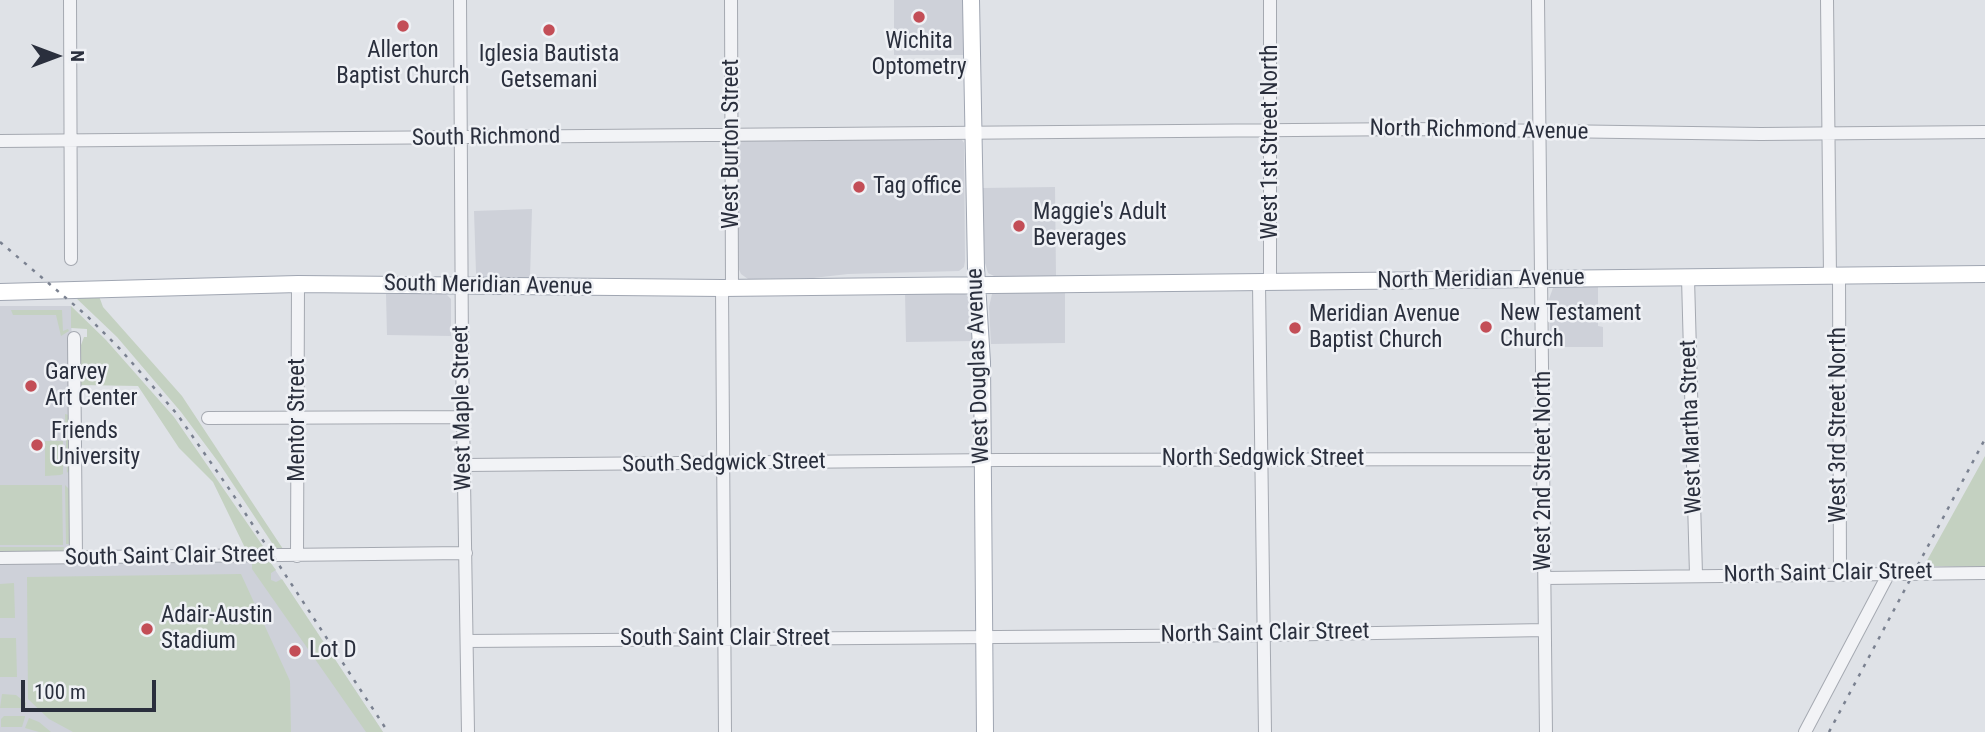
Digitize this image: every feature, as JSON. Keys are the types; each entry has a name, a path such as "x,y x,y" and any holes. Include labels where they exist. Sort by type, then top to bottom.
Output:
{"main road":[{"name":"West Douglas Avenue","path":"971,0 972,132 982,362 985,732"},
{"name":"North Meridian Avenue","path":"977,285 1265,284 1985,274"},
{"name":"South Meridian Avenue","path":"0,292 298,284 727,288 977,285"}],"street":[{"path":"70,0 71,259"},
{"name":"West Maple Street","path":"460,0 461,286 468,732"},
{"name":"West Burton Street","path":"725,732 722,463 731,135 731,0"},
{"name":"West 1st Street North","path":"1265,732 1262,459 1271,131 1270,0"},
{"name":"West 2nd Street North","path":"1538,0 1546,732"},
{"name":"West 3rd Street North","path":"1827,0 1840,573"},
{"name":"North Richmond Avenue","path":"972,132 1413,129 1828,134 1985,132"},
{"name":"South Richmond","path":"0,141 972,132"},
{"name":"West Martha Street","path":"1688,278 1696,576"},
{"name":"Mentor Street","path":"297,556 298,284"},
{"path":"74,338 76,558"},
{"path":"208,418 463,417"},
{"name":"North Sedgwick Street","path":"983,460 1544,459"},
{"name":"South Sedgwick Street","path":"465,466 983,460"},
{"name":"South Saint Clair Street","path":"0,558 466,554"},
{"path":"1805,732 1889,573"},
{"name":"North Saint Clair Street","path":"1545,578 1985,573"},
{"name":"North Saint Clair Street","path":"984,637 1545,630"},
{"name":"South Saint Clair Street","path":"467,641 984,637"}],"shaded area":[{"path":"894,0 964,0 965,55 894,55"},
{"path":"960,137 964,143 965,261 964,267 959,271 748,279 741,274 737,265 739,140"},
{"path":"1055,187 1056,276 994,276 988,273 985,263 982,188"},
{"path":"532,209 530,278 479,278 476,273 474,211"},
{"path":"1598,285 1598,326 1603,327 1603,347 1550,347 1549,299 1553,288"},
{"path":"1065,290 1065,343 991,344 989,307 992,294 999,291"},
{"path":"905,292 965,294 969,297 973,341 906,342"},
{"path":"386,294 446,294 451,299 451,336 387,335"},
{"name":"Friends University","path":"0,306 71,306 76,563 270,562 383,732 0,732"}],"green space":[{"path":"99,296 103,307 182,396 283,549 276,549 219,463 181,412 117,337 75,297"},
{"path":"71,306 106,340 174,417 265,549 246,550 213,482 179,448 138,386 81,385 81,345 84,337 87,337 87,329 71,328"},
{"path":"11,310 62,310 63,331 69,331 61,336 56,315 13,315"},
{"path":"65,414 69,415 67,473"},
{"path":"45,441 63,441 63,474 45,476"},
{"path":"1985,456 1985,567 1924,566"},
{"path":"0,485 62,485 63,545 0,545"},
{"path":"65,485 69,489 69,544 66,544"},
{"path":"0,547 64,547 63,551 0,551"},
{"path":"254,562 270,562 276,570 271,573 271,580 276,582 282,579 383,732 366,732 252,569"},
{"name":"Adair-Austin Stadium","path":"241,574 290,681 291,732 73,732 49,719 28,699 27,577"},
{"path":"14,583 15,618 0,618 0,584"},
{"path":"0,638 16,638 17,677 0,677"},
{"path":"2,694 16,695 26,703 25,708 0,708"},
{"path":"4,716 25,716 22,727 1,727 1,719"},
{"path":"29,718 39,722 51,732 25,728"}],"railway":[{"path":"0,242 86,315 177,414 232,493 388,732"},
{"path":"1829,732 1985,439"}],"place":[{"name":"Wichita Optometry","path":"919,17"},
{"name":"Allerton Baptist Church","path":"403,26"},
{"name":"Iglesia Bautista Getsemani","path":"549,30"},
{"name":"Tag office","path":"859,187"},
{"name":"Maggie's Adult Beverages","path":"1019,226"},
{"name":"New Testament Church","path":"1486,327"},
{"name":"Meridian Avenue Baptist Church","path":"1295,328"},
{"name":"Garvey Art Center","path":"31,386"},
{"name":"Friends University","path":"37,445"},
{"name":"Adair-Austin Stadium","path":"147,629"},
{"name":"Lot D","path":"295,651"}]}
